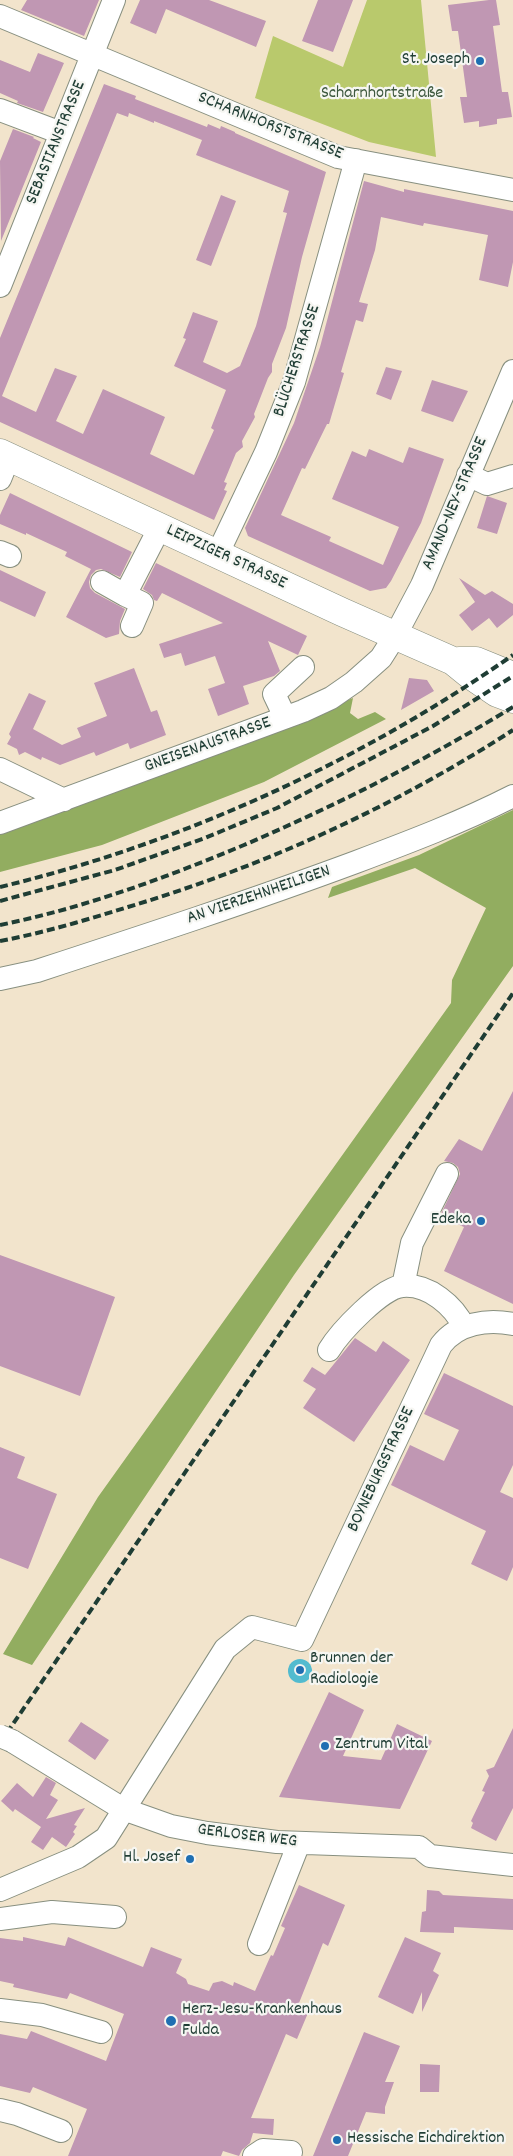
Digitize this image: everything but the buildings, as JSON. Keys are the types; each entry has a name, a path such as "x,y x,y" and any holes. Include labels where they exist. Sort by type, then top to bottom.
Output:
{"main road":[{"name":"LEIPZIGER STRASSE","path":"3,463 160,527 453,661 497,692 513,699"},
{"name":"LEIPZIGER STRASSE","path":"453,661 476,661 513,676"}],"street":[{"name":"SEBASTIANSTRASSE","path":"0,286 114,0"},
{"name":"SCHARNHORSTSTRASSE","path":"0,16 93,53 338,157 513,190"},
{"path":"0,110 61,132"},
{"name":"BLÜCHERSTRASSE","path":"218,554 266,452 294,382 356,160"},
{"name":"AMAND-NEY-STRASSE","path":"395,636 422,585 513,371"},
{"path":"468,475 486,484 513,476"},
{"path":"125,594 160,527"},
{"path":"102,582 142,603 132,626"},
{"name":"GNEISENAUSTRASSE","path":"0,823 332,698 354,682 381,658 395,636"},
{"path":"285,717 274,694 303,667"},
{"path":"0,769 64,800"},
{"name":"AN VIERZEHNHEILIGEN","path":"0,979 37,972 279,891 479,814 513,796"},
{"path":"403,1286 412,1243 447,1174"},
{"path":"329,1350 347,1326 363,1311 395,1288 403,1286 421,1289 441,1299 456,1312 464,1327"},
{"name":"BOYNEBURGSTRASSE","path":"0,1890 78,1857 106,1838 225,1649 252,1627 278,1624 302,1640 342,1558 436,1353 446,1338 464,1327 488,1322 513,1324"},
{"name":"GERLOSER WEG","path":"6,1739 123,1809 180,1828 299,1843 419,1847 430,1856 513,1865"},
{"path":"259,1944 299,1843"},
{"path":"0,1919 52,1912 115,1917"},
{"path":"0,2010 42,2015 101,2032"},
{"path":"0,2110 18,2114 61,2131"},
{"path":"256,2150 291,2152"}],"green space":[{"name":"Scharnhortstraße","path":"367,0 421,0 436,157 369,142 255,98 273,36 343,67"},
{"path":"353,698 350,713 358,719 375,712 386,719 264,782 102,845 0,872 0,832"},
{"path":"513,810 513,966 294,1275 32,1665 3,1654 98,1497 451,1003 452,980 486,908 415,868 328,898 332,887 419,855"}],"water":[{"name":"Brunnen der Radiologie","path":"300,1659 305,1660 311,1666 311,1676 305,1682 300,1683 295,1682 289,1676 288,1671 289,1666 295,1660"}],"railway":[{"path":"0,887 68,869 136,847 267,795 331,764 394,730 454,694 513,655"},
{"path":"0,901 115,870 205,838 277,808 433,726 513,676"},
{"path":"0,925 62,910 124,891 244,845 381,781 513,707"},
{"path":"0,941 48,930 179,891 278,853 375,809 468,758 513,730"},
{"path":"0,1743 513,993"}],"place":[{"name":"St. Joseph","path":"480,61"},
{"name":"Edeka","path":"481,1221"},
{"name":"Brunnen der Radiologie","path":"300,1670"},
{"name":"Zentrum Vital","path":"325,1746"},
{"name":"Hl. Josef","path":"190,1859"},
{"name":"Herz-Jesu-Krankenhaus Fulda","path":"171,2021"},
{"name":"Hessische Eichdirektion","path":"337,2140"}]}
